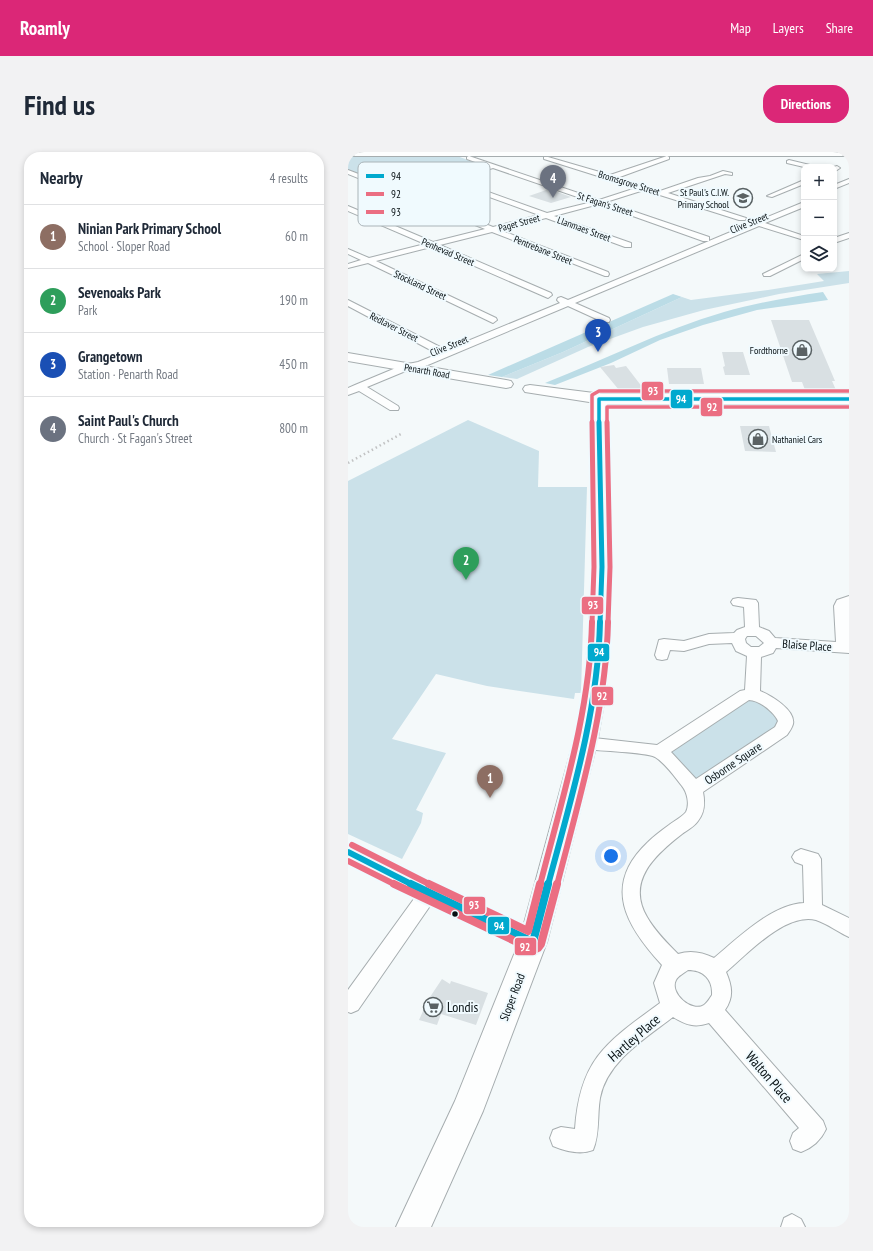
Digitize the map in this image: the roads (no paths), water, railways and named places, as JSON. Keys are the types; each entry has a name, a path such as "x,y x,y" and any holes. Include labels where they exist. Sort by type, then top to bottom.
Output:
{"street":[{"path":"348,154 674,153 715,157 723,153 849,154"},
{"path":"609,178 670,157 674,153"},
{"name":"St Fagan's Street","path":"468,154 485,162"},
{"name":"Bromsgrove Street","path":"540,154 542,157 742,218"},
{"path":"572,166 605,154"},
{"path":"789,162 801,165"},
{"name":"St Fagan's Street","path":"490,164 706,239"},
{"path":"490,167 494,166"},
{"name":"Pentrebane Street","path":"348,172 358,176"},
{"path":"661,193 700,179 711,178 725,172 730,174"},
{"path":"837,189 849,181"},
{"path":"770,196 801,183"},
{"path":"837,189 849,186"},
{"name":"Paget Street","path":"348,266 600,202 643,188"},
{"name":"Llanmaes Street","path":"490,195 628,246"},
{"name":"Clive Street","path":"564,301 755,222 801,201"},
{"name":"Clive Street","path":"348,392 406,367 420,365 443,352 706,239 801,205"},
{"path":"714,210 723,206"},
{"name":"Penhevad Street","path":"348,208 358,212"},
{"path":"755,222 801,237"},
{"name":"Penhevad Street","path":"389,226 548,295"},
{"name":"Pentrebane Street","path":"482,226 605,274"},
{"path":"837,240 849,235"},
{"name":"Stockland Street","path":"348,251 493,320"},
{"path":"767,274 801,257"},
{"path":"564,301 606,320"},
{"name":"Redlaver Street","path":"350,308 443,352"},
{"name":"Penarth Road","path":"348,357 599,399 849,399"},
{"path":"359,387 394,408"},
{"name":"Sloper Road","path":"413,1227 467,1111 533,942 585,743 595,691 601,613 602,567 598,452 599,399"},
{"name":"Blaise Place","path":"770,643 847,648 841,606 842,603 849,600"},
{"path":"738,602 751,603 752,630"},
{"path":"662,655 664,644 684,646 709,639 738,638 742,633 752,630 765,634 770,643 768,649 754,653 743,649 740,646 738,638"},
{"path":"585,743 645,749 659,752 745,695 752,694 754,653"},
{"name":"Osborne Square","path":"659,752 677,767 694,789 781,731 785,725 785,719 780,713 761,697 752,694"},
{"path":"675,965 646,932 639,921 633,906 633,878 643,857 653,847 690,819 695,811 696,801 694,789"},
{"path":"348,852 429,893 533,942"},
{"path":"801,857 812,859 813,911"},
{"path":"351,1003 429,893"},
{"path":"714,970 774,922 787,915 801,911 813,911 849,928"},
{"path":"685,961 695,961 704,963 714,970 720,978 722,998 712,1011 703,1015 693,1016 683,1013 673,1005 666,992 665,982 668,973 675,965 685,961"},
{"name":"Hartley Place","path":"561,1138 585,1142 591,1090 603,1065 614,1052 673,1005"},
{"name":"Walton Place","path":"712,1011 815,1129 801,1141"}],"railway":[{"path":"348,463 401,434"}],"place":[{"name":"Saint Paul's Church","path":"553,198"},
{"name":"St Paul's C.I.W. Primary School","path":"743,198"},
{"name":"Fordthorne","path":"802,350"},
{"name":"Grangetown","path":"598,352"},
{"name":"Nathaniel Cars","path":"758,439"},
{"name":"Sevenoaks Park","path":"466,580"},
{"name":"Ninian Park Primary School","path":"490,798"},
{"name":"Londis","path":"433,1007"}]}
